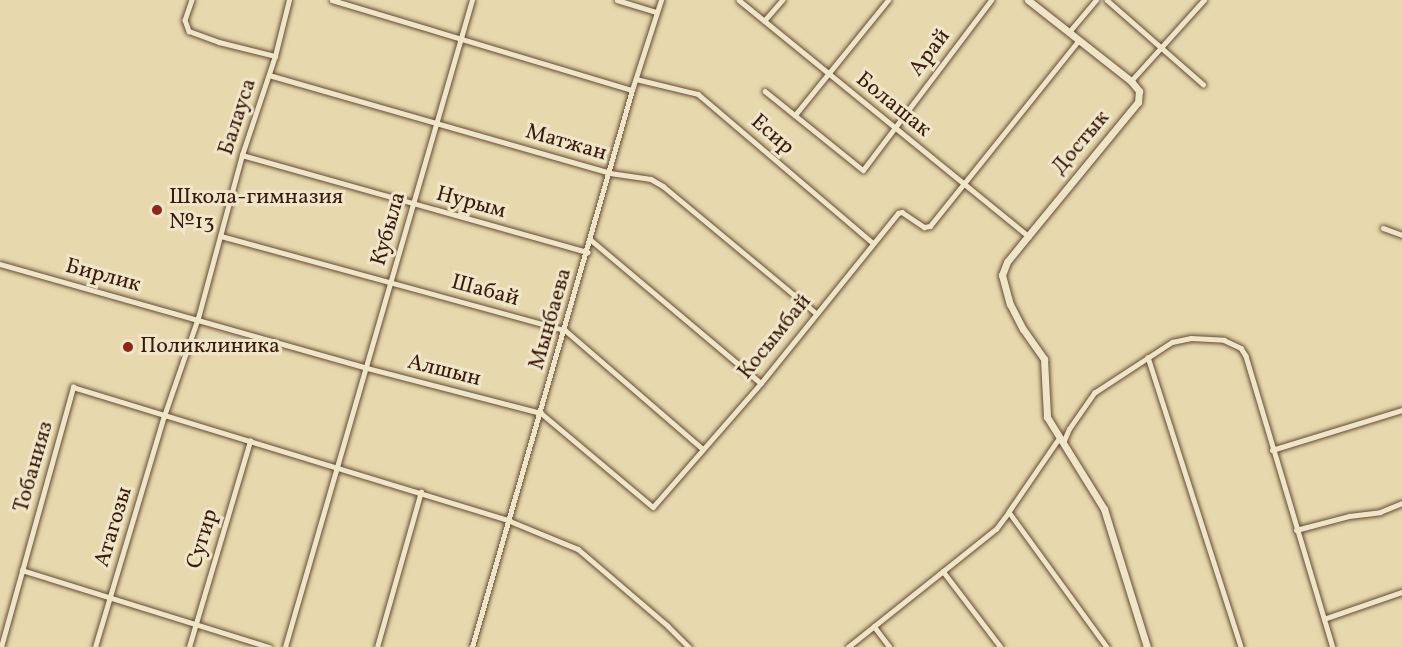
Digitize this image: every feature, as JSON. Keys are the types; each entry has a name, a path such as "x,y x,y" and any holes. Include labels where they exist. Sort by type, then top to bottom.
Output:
{"street":[{"path":"192,0 185,20 189,31 219,42 275,56"},
{"name":"Балауса","path":"164,416 198,318 242,155 275,56 289,0"},
{"path":"332,0 632,90"},
{"name":"Кубыла","path":"285,647 472,0"},
{"path":"617,0 656,12"},
{"name":"Мынбаева","path":"472,647 588,252 632,90 661,0"},
{"name":"Болашак","path":"739,0 1028,236"},
{"path":"764,21 782,0"},
{"path":"795,115 888,0"},
{"name":"Арай","path":"765,91 863,170 991,0"},
{"path":"1028,0 1131,81 1204,0"},
{"path":"1069,32 1096,0"},
{"path":"1107,0 1163,46 1203,84"},
{"path":"964,184 1078,40"},
{"name":"Матжан","path":"269,75 610,173 639,176 663,186 816,313"},
{"name":"Есир","path":"636,78 698,94 873,243"},
{"name":"Достык","path":"1028,236 1138,102 1139,91 1131,81"},
{"name":"Нурым","path":"242,155 588,252"},
{"name":"Косымбай","path":"653,507 761,383 900,212 927,228 964,184"},
{"path":"1383,228 1402,235"},
{"name":"Шабай","path":"221,236 565,330 704,449"},
{"path":"1028,236 1007,262 1003,279 1010,304 1018,321 1044,359 1045,411 1060,442 1104,509 1147,647"},
{"path":"591,240 761,383"},
{"name":"Бирлик","path":"0,264 198,318"},
{"name":"Алшын","path":"198,318 367,368 541,412 653,507"},
{"path":"848,647 996,529 1094,393 1148,357 1182,339 1224,340 1241,348 1246,356 1272,450 1333,647"},
{"path":"1148,357 1241,647"},
{"name":"Тобанияз","path":"1,647 73,387 164,416"},
{"path":"1272,450 1402,410"},
{"path":"164,416 510,520 578,549 668,626 689,647"},
{"name":"Атагозы","path":"95,647 164,416"},
{"name":"Сугир","path":"189,647 250,441"},
{"path":"377,647 420,492"},
{"path":"1296,530 1349,516 1380,512 1402,503"},
{"path":"1009,512 1107,647"},
{"path":"22,570 270,647"},
{"path":"943,571 1000,647"},
{"path":"1324,619 1402,592"},
{"path":"874,626 890,647"}],"place":[{"name":"Школа-гимназия №13","path":"157,210"},
{"name":"Поликлиника","path":"128,347"}]}
